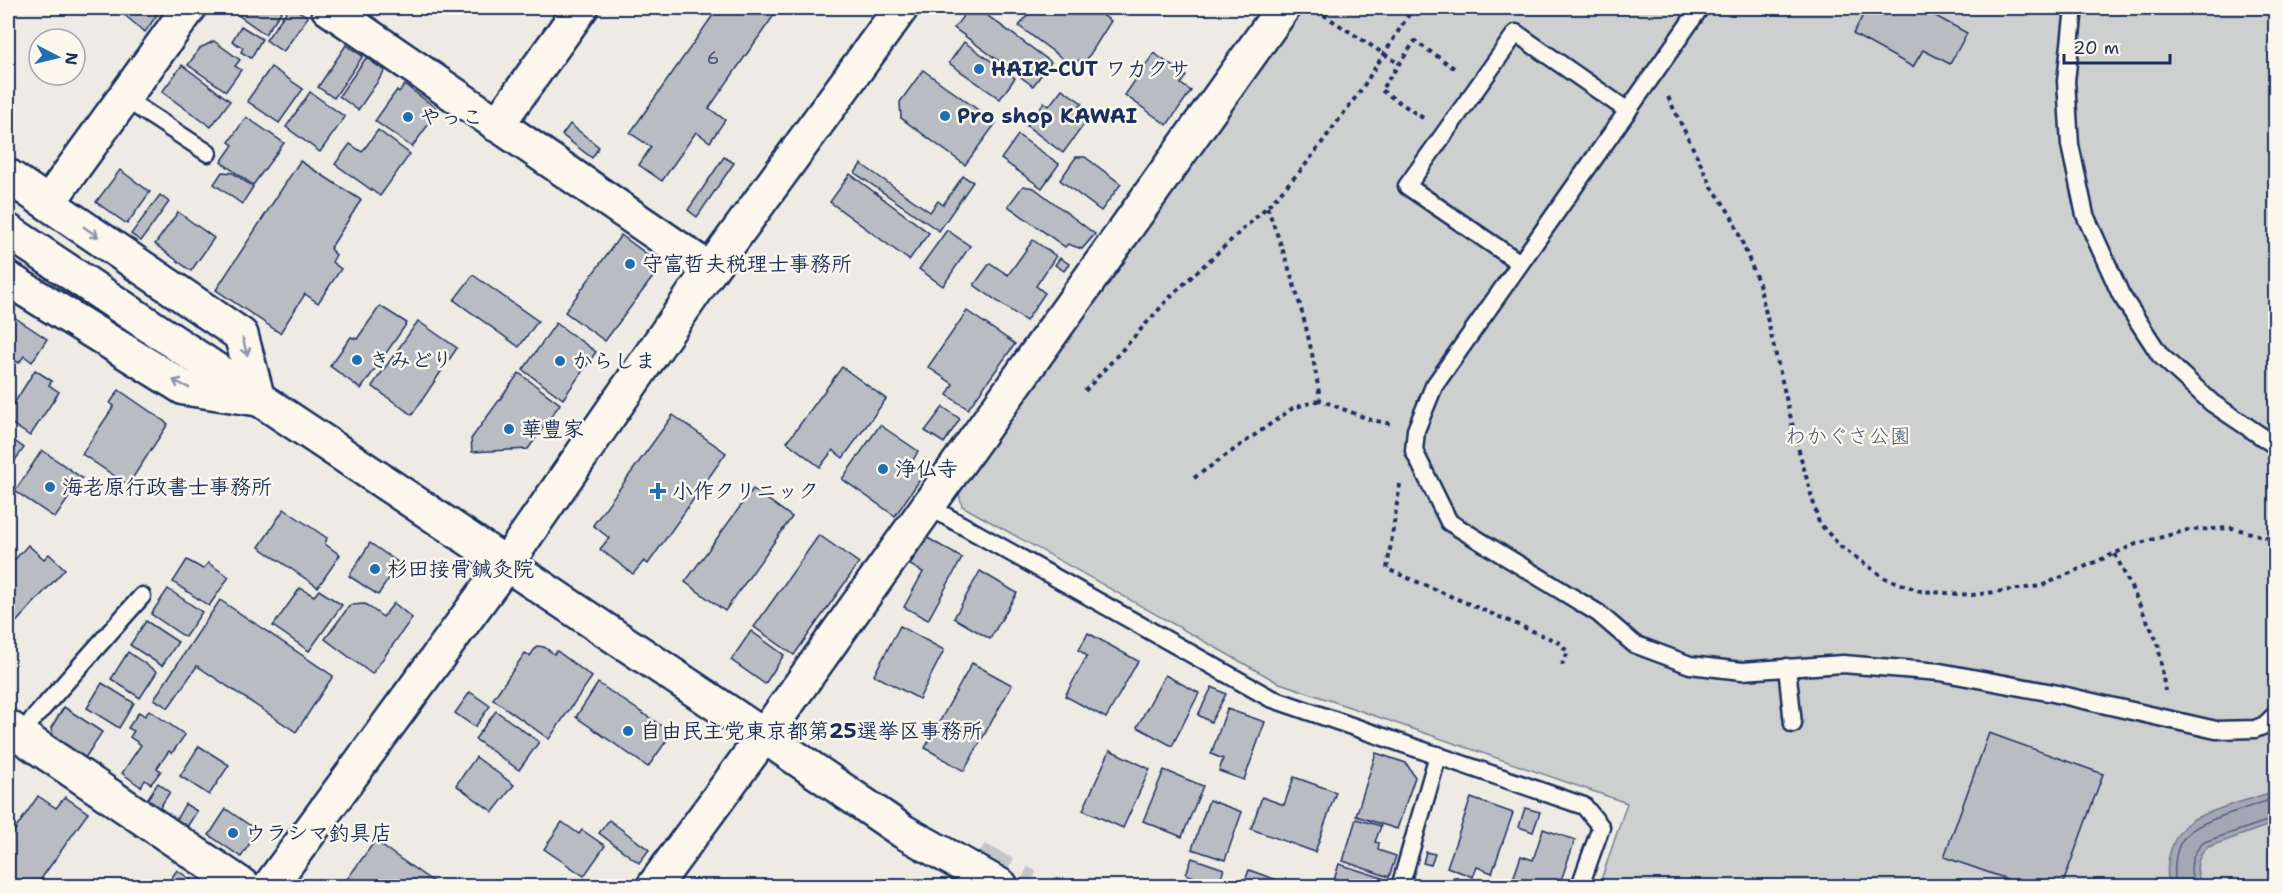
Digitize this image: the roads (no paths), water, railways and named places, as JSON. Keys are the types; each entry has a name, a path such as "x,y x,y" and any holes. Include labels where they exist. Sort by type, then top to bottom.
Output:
{"street":[{"path":"48,202 189,8"},
{"path":"328,8 710,270"},
{"path":"497,125 581,8"},
{"path":"270,886 506,564 710,270 901,8"},
{"path":"654,886 764,736 1283,8"},
{"path":"8,176 242,335 258,399"},
{"path":"8,231 904,832 1001,886"},
{"path":"8,279 184,388 258,399"},
{"path":"13,731 243,886"}],"lane":[{"path":"1700,8 1434,386 1416,430 1414,451 1449,522 1598,613 1634,644 1690,665 1742,671 1843,664 1940,672 2053,693 2228,731 2255,729 2265,725 2276,714"},
{"path":"2074,8 2066,81 2070,145 2085,215 2121,295 2160,355 2212,403 2276,446"},
{"path":"1520,263 1407,186 1516,33 1628,111"},
{"path":"124,98 208,153"},
{"path":"927,505 1270,698 1584,806 1601,827 1580,886"},
{"path":"13,731 142,596"},
{"path":"1787,667 1793,724"},
{"path":"1402,880 1438,755"}],"water":[{"path":"2275,791 2275,823 2208,847 2198,865 2198,876 2202,886 2169,886 2168,868 2171,850 2174,841 2185,826 2209,812"}],"tunnel":[{"path":"977,858 1029,886"}],"place":[{"name":"HAIR-CUT ワカクサ","path":"979,69"},
{"name":"Pro shop KAWAI","path":"945,116"},
{"name":"やっこ","path":"408,117"},
{"name":"守富哲夫税理士事務所","path":"630,264"},
{"name":"きみどり","path":"357,360"},
{"name":"からしま","path":"560,361"},
{"name":"華豊家","path":"509,429"},
{"name":"浄仏寺","path":"883,469"},
{"name":"海老原行政書士事務所","path":"50,487"},
{"name":"小作クリニック","path":"658,491"},
{"name":"杉田接骨鍼灸院","path":"375,569"},
{"name":"自由民主党東京都第25選挙区事務所","path":"628,731"},
{"name":"ウラシマ釣具店","path":"233,833"}],"park label":[{"name":"わかぐさ公園","path":"1848,436"}]}
